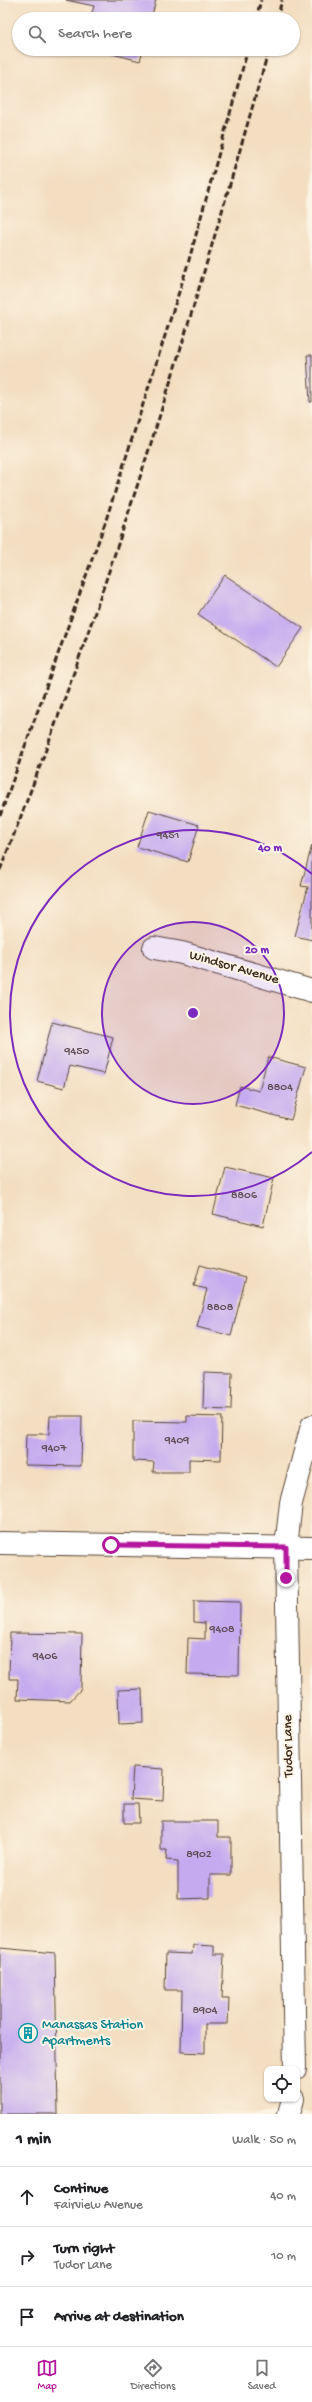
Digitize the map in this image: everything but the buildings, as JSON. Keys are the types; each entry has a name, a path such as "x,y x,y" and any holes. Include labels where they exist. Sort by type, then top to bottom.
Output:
{"street":[{"name":"Windsor Avenue","path":"154,948 182,953 312,990"},
{"name":"Tudor Lane","path":"295,2066 286,1547 291,1503 312,1426"},
{"path":"0,1544 312,1548"},
{"path":"289,2114 292,2102"}],"railway":[{"path":"258,12 261,0"},
{"path":"279,12 282,0"},
{"path":"0,816 105,523 187,267 246,56"},
{"path":"0,870 76,668 145,463 209,256 267,56"}],"place":[{"name":"Manassas Station Apartments","path":"28,2033"}],"route":[{"path":"111,1545 286,1547 286,1578"}]}
